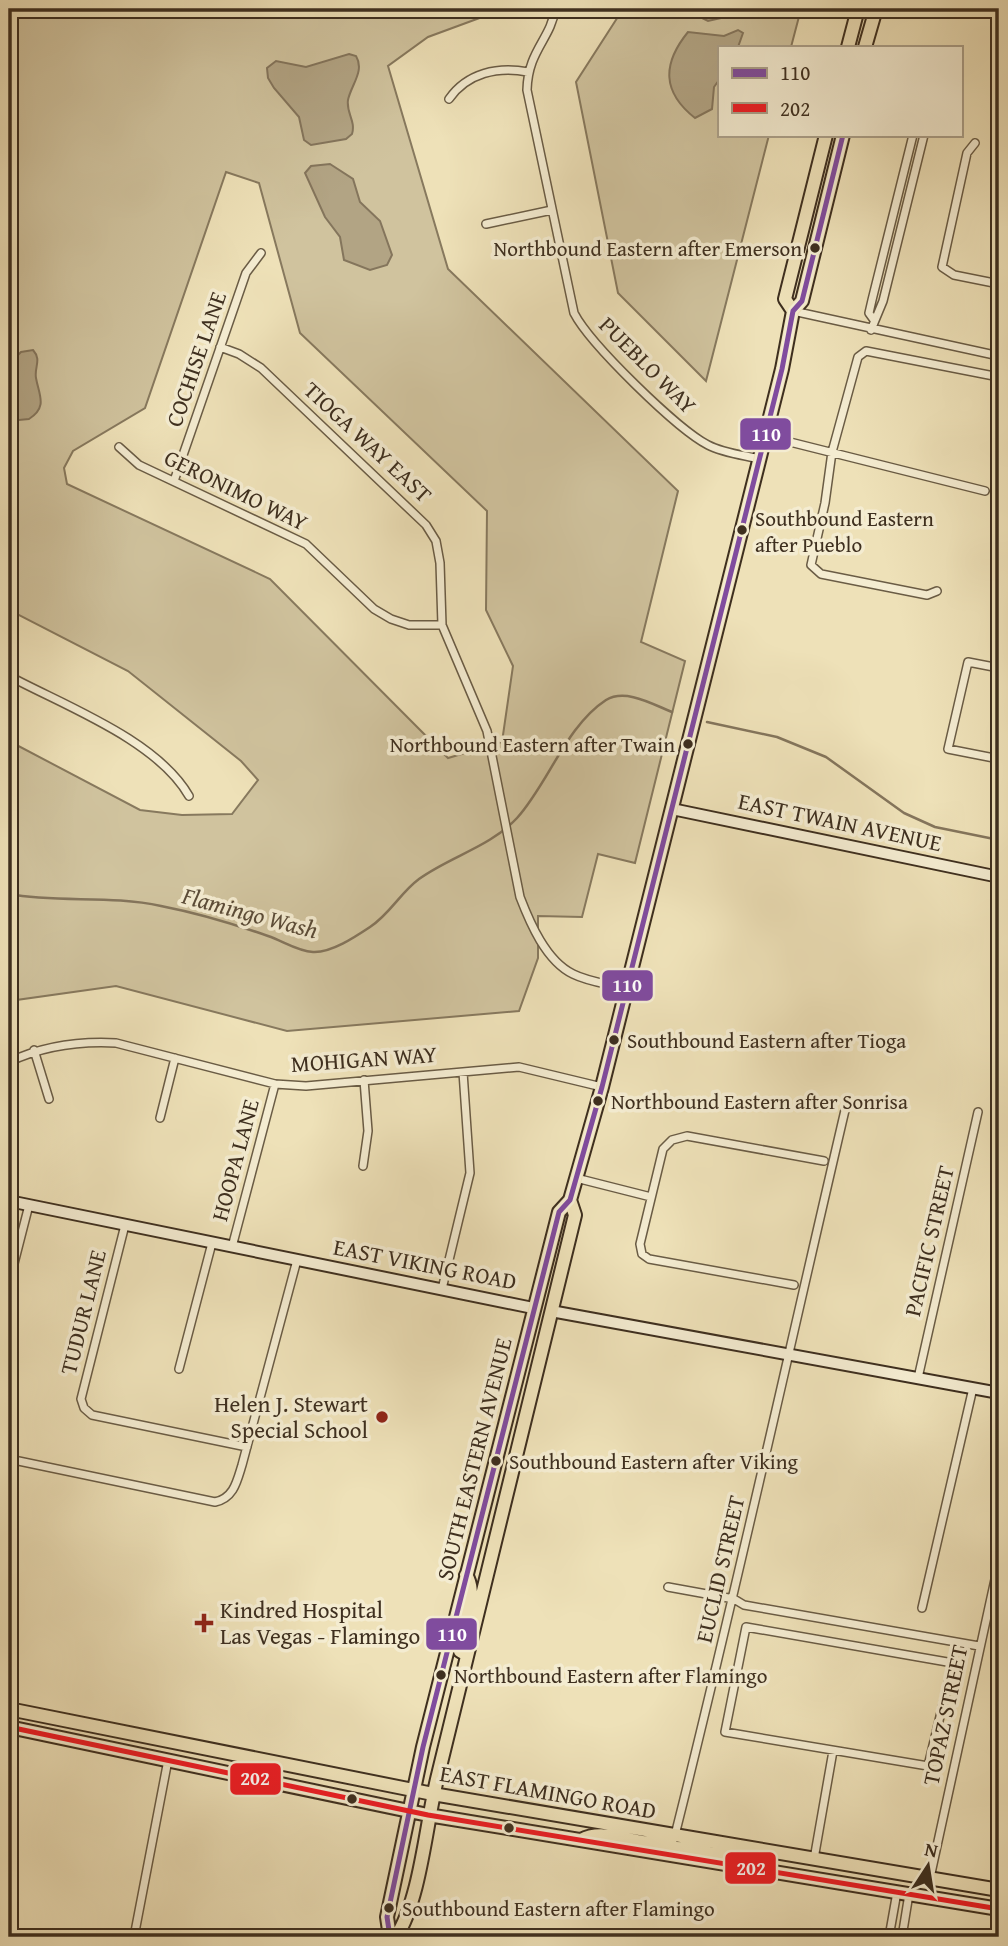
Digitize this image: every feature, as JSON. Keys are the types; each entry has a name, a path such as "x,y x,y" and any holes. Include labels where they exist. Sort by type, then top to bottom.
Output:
{"main road":[{"path":"848,46 858,9"},
{"path":"865,46 876,9"},
{"name":"SOUTH EASTERN AVENUE","path":"793,312 785,299 826,136"},
{"name":"SOUTH EASTERN AVENUE","path":"393,1937 387,1917 409,1811 460,1598 559,1212 570,1200 602,1087 760,459 793,312 802,301 843,136"},
{"name":"SOUTH EASTERN AVENUE","path":"393,1937 408,1919 428,1815 575,1214 570,1200"},
{"path":"466,1574 471,1586 468,1614 472,1636"},
{"path":"460,1598 463,1620 460,1651 467,1655"},
{"name":"EAST FLAMINGO ROAD","path":"9,1709 433,1794 999,1890"},
{"name":"EAST FLAMINGO ROAD","path":"9,1727 428,1815 999,1909"},
{"path":"105,1747 132,1746 157,1750 171,1742"},
{"path":"168,1760 177,1755 208,1760 222,1753"},
{"path":"581,1840 597,1834 656,1843 674,1835"},
{"path":"658,1852 683,1847 736,1854 751,1849"},
{"path":"966,1903 975,1899 999,1901"}],"street":[{"name":"PUEBLO WAY","path":"555,9 528,72 527,90 574,313 582,329 691,435 711,447 760,459"},
{"path":"449,99 458,86 471,78 506,68 528,72"},
{"path":"874,320 869,313 913,136"},
{"path":"872,330 883,302 924,136"},
{"path":"975,143 967,153 942,267 954,275 999,284"},
{"path":"486,224 552,210"},
{"name":"COCHISE LANE","path":"174,481 246,273 261,253"},
{"path":"793,312 999,356"},
{"name":"TIOGA WAY EAST","path":"220,347 239,354 261,368 426,524 436,541 440,562 442,625 487,731 511,853 529,920 553,957 569,972 627,989"},
{"path":"937,591 927,595 821,574 811,565 832,452 858,357 866,351 999,377"},
{"path":"765,436 985,491"},
{"name":"GERONIMO WAY","path":"120,447 139,465 306,544 374,609 391,619 409,625 442,625"},
{"path":"999,668 968,662 948,749 999,759"},
{"path":"9,676 130,740 181,781 189,796"},
{"name":"EAST TWAIN AVENUE","path":"672,809 999,877"},
{"name":"MOHIGAN WAY","path":"9,1062 34,1050 90,1042 116,1043 275,1084 306,1086 519,1067 602,1087"},
{"path":"34,1050 49,1099"},
{"path":"160,1118 175,1058"},
{"path":"442,1289 470,1173 463,1072"},
{"path":"363,1166 368,1131 364,1080"},
{"name":"HOOPA LANE","path":"232,1247 275,1084"},
{"name":"EUCLID STREET","path":"674,1835 734,1599 787,1355 846,1106"},
{"name":"PACIFIC STREET","path":"918,1378 978,1112"},
{"path":"794,1285 649,1259 642,1254 640,1244 651,1197 663,1149 672,1140 687,1136 824,1161"},
{"path":"576,1178 651,1197"},
{"name":"EAST VIKING ROAD","path":"9,1201 533,1308 999,1393"},
{"path":"9,1283 29,1205"},
{"name":"TUDUR LANE","path":"125,1225 81,1399 84,1408 92,1415 247,1447"},
{"path":"179,1369 212,1242"},
{"path":"9,1459 215,1502 224,1500 235,1489 297,1260"},
{"path":"922,1608 973,1388"},
{"name":"TOPAZ STREET","path":"930,1878 999,1561"},
{"path":"668,1587 734,1599 744,1605 979,1646"},
{"path":"746,1627 953,1663 928,1766 833,1751 725,1732 746,1627"},
{"path":"814,1859 833,1751"},
{"path":"134,1937 168,1760"},
{"path":"889,1937 903,1893"},
{"path":"902,1937 903,1893"}],"shaded area":[{"path":"9,9 504,9 428,37 388,66 448,269 678,491 641,642 685,661 635,863 598,854 582,917 538,916 538,958 519,1011 287,1031 116,986 9,1001 9,741 140,810 182,815 232,814 258,780 241,761 128,671 9,610","holes":["226,172 259,183 300,333 487,511 486,610 513,666 502,742 448,758 270,579 67,484 64,468 73,451 145,408"]},
{"path":"623,9 801,9 791,46 718,46 718,136 769,136 706,381 618,293 576,82"},
{"path":"698,9 753,9 749,18 730,16 708,21 700,17"},
{"path":"738,30 743,33 738,46 718,46 718,81 714,87 712,109 695,118 676,98 671,88 669,77 673,55 688,32 724,36"},
{"path":"349,54 356,56 359,67 348,100 352,134 346,139 311,145 304,140 299,117 268,78 267,68 276,61 306,67"},
{"path":"330,164 353,179 360,202 380,221 392,255 387,265 370,270 344,260 340,237 325,217 305,173 311,166"},
{"path":"33,350 37,357 39,410 29,419 9,421 9,364 21,352"}],"waterway":[{"name":"Flamingo Wash","path":"9,894 161,906 229,923 301,950 320,952 350,940 377,922 419,879 495,837 506,828 528,804 568,740 592,711 606,700 631,697 672,712"},
{"name":"Flamingo Wash","path":"707,722 777,737 826,757 904,813 935,827 999,840"}],"transit line":[{"name":"110","path":"390,1937 387,1917 423,1747 559,1212 570,1200 602,1087 782,369 793,311 802,301 843,136"},
{"name":"202","path":"9,1727 428,1815 999,1909"}],"place":[{"name":"Northbound Eastern after Emerson","path":"815,248"},
{"name":"Southbound Eastern after Pueblo","path":"742,530"},
{"name":"Northbound Eastern after Twain","path":"688,744"},
{"name":"Southbound Eastern after Tioga","path":"614,1040"},
{"name":"Northbound Eastern after Sonrisa","path":"598,1101"},
{"name":"Helen J. Stewart Special School","path":"382,1417"},
{"name":"Southbound Eastern after Viking","path":"496,1461"},
{"name":"Kindred Hospital Las Vegas - Flamingo","path":"204,1623"},
{"name":"Northbound Eastern after Flamingo","path":"441,1675"},
{"name":"Southbound Eastern after Flamingo","path":"389,1908"}]}
